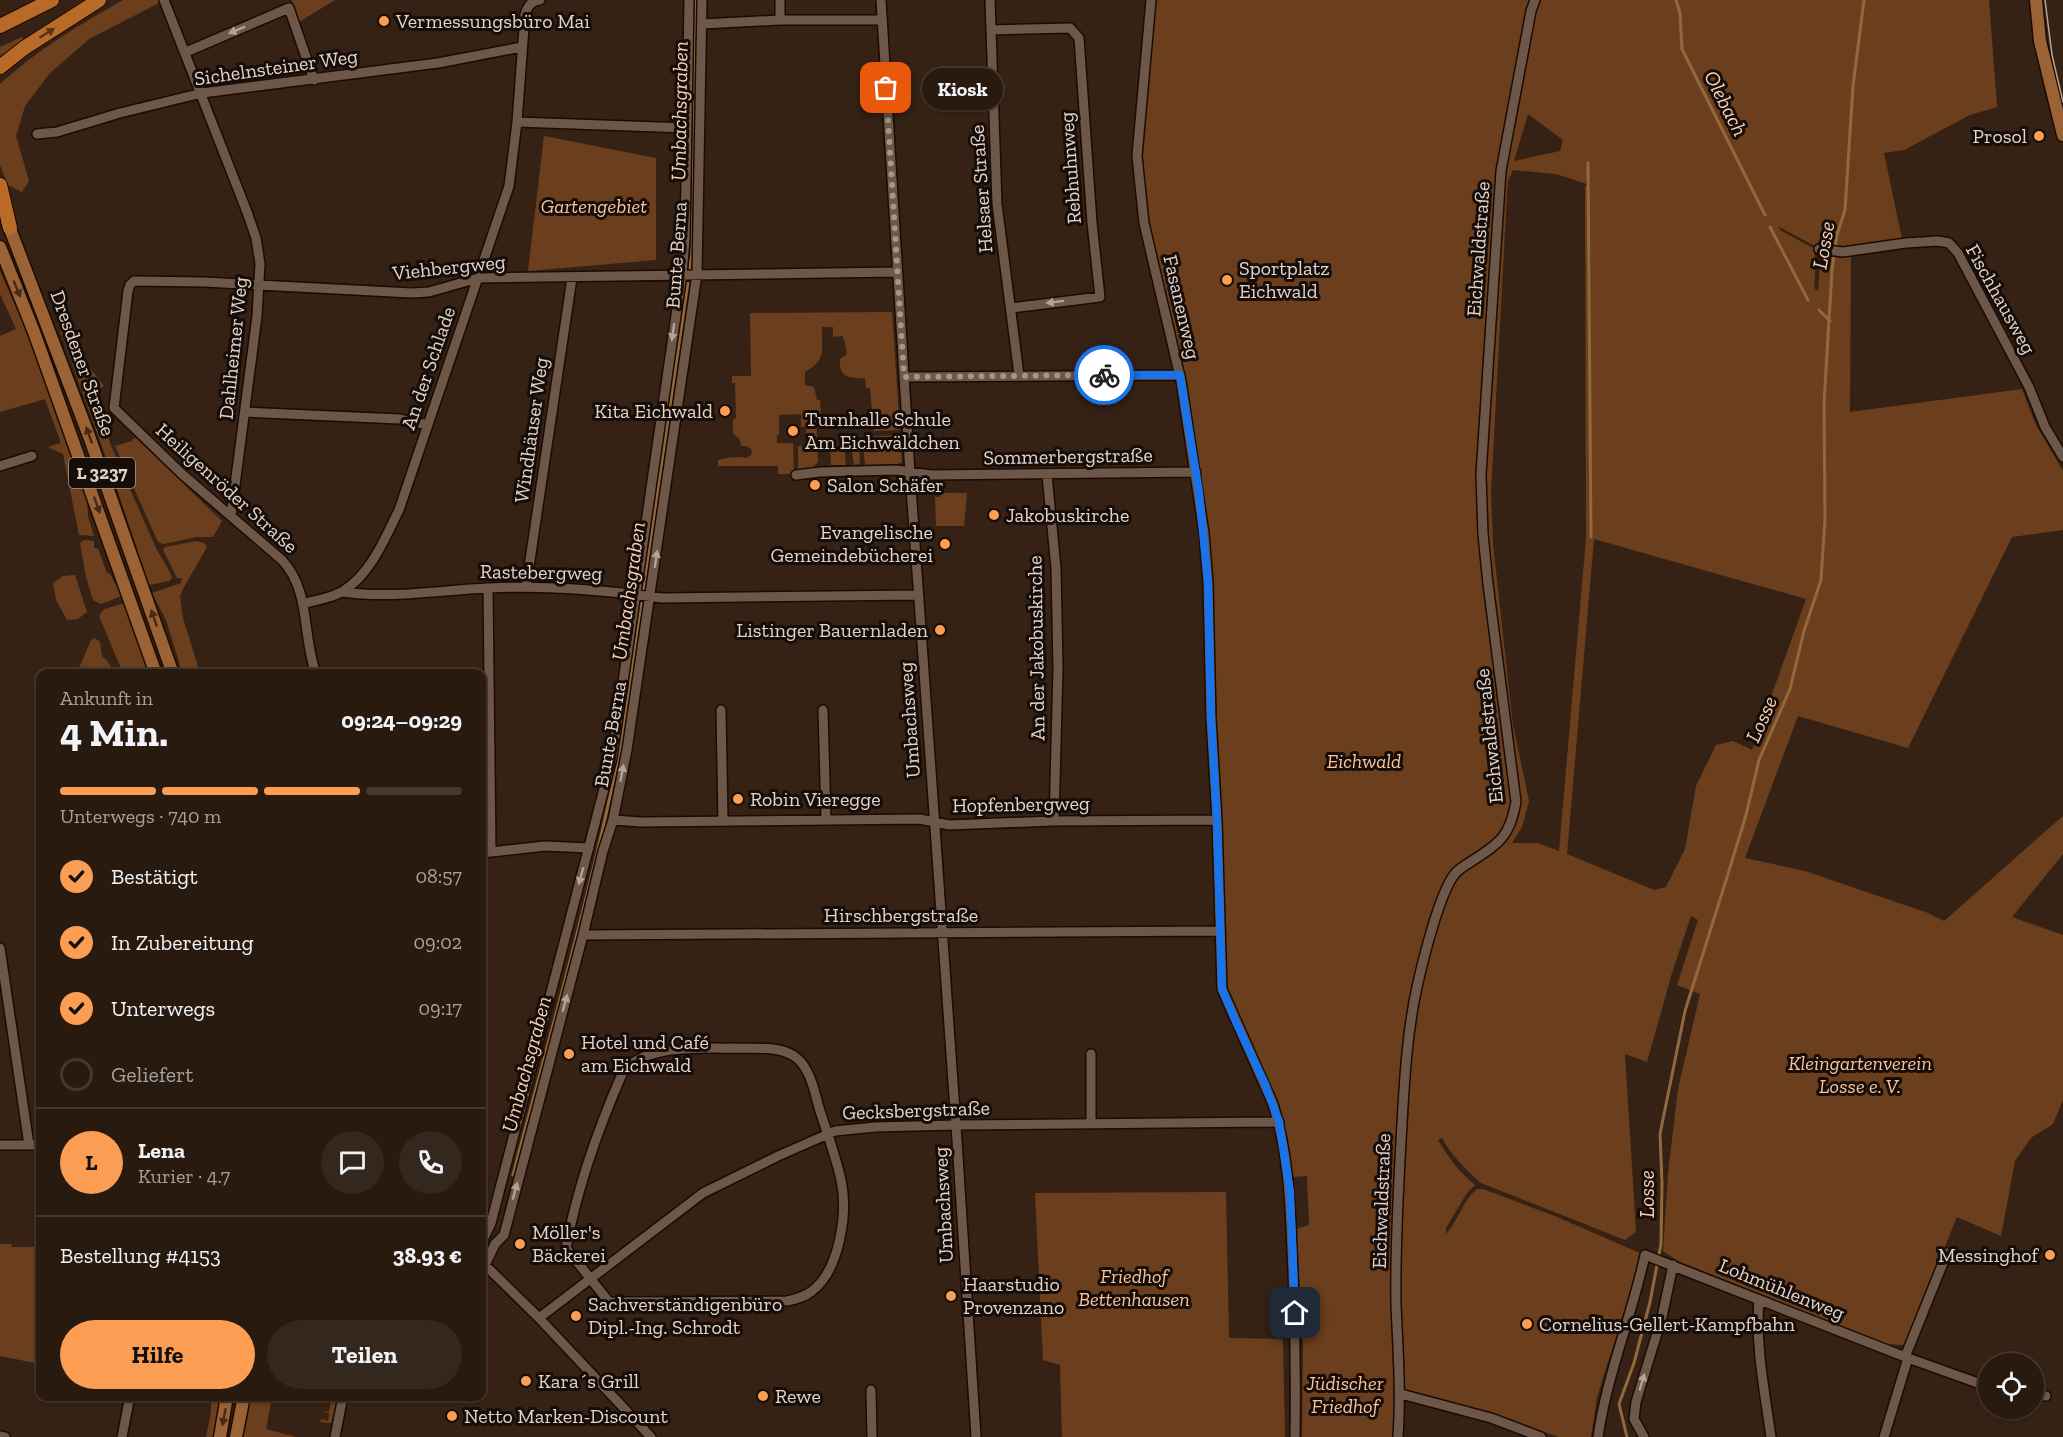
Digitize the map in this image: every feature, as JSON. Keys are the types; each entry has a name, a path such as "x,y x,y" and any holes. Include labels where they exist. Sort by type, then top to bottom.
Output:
{"highway":[{"path":"0,26 52,0"},
{"path":"0,67 24,48 99,0"},
{"path":"0,185 10,228"}],"main road":[{"path":"2036,0 2042,51 2063,135"},
{"name":"Dresdener Straße","path":"0,203 89,436 171,669"},
{"name":"Dresdener Straße","path":"0,247 34,332 154,669"},
{"path":"220,1437 227,1401"},
{"path":"236,1437 243,1401"}],"street":[{"name":"Dahlheimer Weg","path":"164,0 202,93 256,238 260,264 257,316 231,516"},
{"name":"An der Schlade","path":"303,604 343,592 363,574 381,547 399,510 508,186 517,122 525,14 532,2 540,0"},
{"name":"Bunte Berna","path":"486,1231 491,1223 612,758 643,595 689,274 685,240 689,0"},
{"name":"Bunte Berna","path":"495,1245 504,1235 613,820 627,750 643,595 689,274 702,0"},
{"path":"780,0 780,20"},
{"name":"Umbachsweg","path":"881,0 918,595 976,1437"},
{"name":"Helsaer Straße","path":"990,0 997,204 1019,375"},
{"name":"Fasanenweg","path":"1150,0 1137,156 1144,222 1180,375 1204,532 1208,583 1222,989 1265,1084 1279,1122 1290,1191 1296,1343 1295,1437"},
{"name":"Eichwaldstraße","path":"1398,1437 1401,1394 1396,1307 1397,1210 1404,1086 1417,987 1448,883 1456,872 1503,838 1513,822 1516,802 1488,584 1483,534 1481,474 1502,171 1531,11 1535,0"},
{"path":"186,52 289,8 314,80"},
{"path":"702,24 780,20 882,20"},
{"name":"Rebhuhnweg","path":"991,30 1070,28 1079,38 1092,223 1100,297 1011,308"},
{"name":"Sichelnsteiner Weg","path":"38,134 57,132 120,113 202,93 438,63 522,47"},
{"path":"517,122 687,129"},
{"name":"Fischhausweg","path":"1819,249 1843,252 1906,243 1938,241 1949,243 1958,253 2029,387 2045,428 2063,457"},
{"name":"Viehbergweg","path":"114,408 123,324 130,285 140,281 412,293 429,292 478,278 897,272"},
{"name":"Windhäuser Weg","path":"526,587 572,278"},
{"path":"904,377 1180,375"},
{"name":"Heiligenröder Straße","path":"114,408 182,474 293,571 303,604 314,669"},
{"path":"245,412 399,419 428,426"},
{"path":"0,466 32,456"},
{"name":"Sommerbergstraße","path":"796,475 885,470 910,473 1047,475 1196,472"},
{"name":"An der Jakobuskirche","path":"1047,475 1056,568 1057,612 1058,668 1054,821"},
{"name":"Rastebergweg","path":"343,592 366,595 404,595 526,587 662,598 918,595"},
{"path":"488,588 486,852 545,846 589,848"},
{"path":"721,710 723,821"},
{"path":"823,710 826,820"},
{"name":"Hopfenbergweg","path":"613,820 642,822 920,819 949,825 1054,821 1217,820"},
{"name":"Hirschbergstraße","path":"583,935 1220,931"},
{"path":"0,948 29,1145"},
{"path":"736,1048 778,1050 790,1053 798,1059 809,1076 827,1134 841,1181 842,1224 836,1252 823,1280 810,1293 799,1298 787,1301 612,1302 606,1299 566,1248 586,1170 613,1096 627,1066 645,1055 694,1049 736,1048"},
{"path":"1091,1054 1091,1124"},
{"name":"Gecksbergstraße","path":"539,1318 703,1192 835,1131 875,1127 956,1125 1279,1122"},
{"path":"0,1145 36,1145"},
{"path":"486,1240 495,1245 486,1258"},
{"path":"1884,1437 1906,1357 1947,1253"},
{"name":"Lohmühlenweg","path":"1598,1437 1610,1376 1648,1255 1759,1300 1978,1383"},
{"path":"1644,1437 1634,1419 1636,1402 1662,1317 1671,1264"},
{"path":"486,1266 539,1318 651,1437"},
{"path":"1759,1300 1763,1379 1771,1437"},
{"path":"871,1390 872,1437"},
{"path":"1401,1394 1491,1418 1541,1437"},
{"path":"122,1437 129,1401"},
{"path":"335,1437 342,1401"},
{"path":"0,1436 6,1437"}],"green space":[{"path":"123,0 158,0 159,3 89,39 50,73 25,106 16,136 29,181 22,192 8,185 0,165 0,84 44,49"},
{"path":"292,0 335,0 299,22"},
{"path":"1148,0 1989,0 1997,107 1970,115 1904,150 1884,153 1902,239 1851,247 1850,412 2022,389 2035,423 2063,471 2063,530 2012,537 1908,748 1798,716 1745,858 1805,871 1928,913 1944,921 2063,816 2063,854 2012,917 2063,935 2063,1100 2053,1124 2031,1138 2015,1161 2001,1236 1957,1217 1904,1345 1886,1344 1678,1261 1663,1251 1668,1173 1678,1089 1700,994 1677,985 1698,920 1691,916 1647,1062 1625,1054 1636,1232 1625,1240 1481,1183 1459,1162 1442,1138 1438,1140 1464,1175 1475,1185 1467,1193 1446,1228 1446,1234 1472,1194 1477,1189 1483,1189 1555,1216 1642,1254 1597,1397 1591,1437 1558,1437 1494,1413 1405,1391 1403,1353 1396,1352 1397,1382 1393,1437 1302,1437 1303,1344 1296,1229 1309,1225 1307,1176 1293,1177 1280,1150 1273,1113 1219,990 1205,586 1195,481 1135,156","holes":["1528,114 1563,140 1560,151 1514,161","1513,170 1556,174 1590,185 1590,187 1585,186 1586,538 1559,851 1537,843 1512,843 1522,827 1529,801 1513,725 1493,544 1491,492 1508,181","1779,227 1817,247 1821,254 1818,291 1814,288 1816,262 1813,248 1780,230","1594,539 1806,599 1752,750 1733,741 1716,745 1696,786 1685,849 1666,887 1654,890 1567,854"]},
{"path":"22,37 24,41 0,56 0,47"},
{"name":"Gartengebiet","path":"544,136 656,158 656,260 528,271"},
{"path":"0,271 30,338 87,496 88,516 94,536 79,535 63,454 48,447 61,443 45,399 0,412 0,336 16,329 0,294"},
{"path":"685,279 692,279 648,588 641,587"},
{"path":"892,312 900,430 874,431 870,388 866,388 865,378 854,378 843,373 840,359 847,354 844,339 842,336 833,337 833,327 822,327 822,353 817,363 805,372 805,385 814,387 817,400 820,400 821,414 816,416 817,442 806,444 806,427 801,427 801,414 779,415 777,443 793,443 794,474 778,474 778,466 718,466 718,460 732,457 747,458 751,455 752,450 747,446 741,446 740,440 733,433 733,420 736,418 735,383 732,383 732,376 751,376 750,313"},
{"path":"59,328 104,386 95,392 111,446 156,548 171,574 172,578 169,581 149,585"},
{"path":"900,435 902,462 865,465 862,437"},
{"path":"136,438 222,521 213,537 196,537 164,544 158,542 115,446"},
{"path":"817,444 818,462 811,469 798,474 798,446"},
{"path":"859,444 860,464 854,465 851,445"},
{"path":"844,445 846,465 831,465 830,446"},
{"path":"940,493 967,493 964,526 936,526 935,497 940,497"},
{"path":"84,540 94,541 94,548 98,549 107,573 110,574 122,596 101,604 93,600 80,543"},
{"path":"196,541 204,543 207,547 180,596 183,618 199,669 180,669 166,620 152,593 181,583 182,578 177,578 163,550 165,547"},
{"path":"75,575 87,612 78,619 67,620 56,600 53,583 63,576"},
{"path":"125,603 148,669 121,669 99,616 104,609"},
{"path":"95,638 100,642 102,656 112,669 80,669 91,640"},
{"name":"Friedhof Bettenhausen","path":"1226,1192 1229,1338 1283,1339 1285,1437 1062,1437 1060,1365 1043,1360 1035,1193"},
{"path":"0,1244 12,1244 11,1247 36,1247 36,1363 0,1356"},
{"path":"211,1401 220,1401 214,1437 206,1437"},
{"path":"249,1401 267,1401 271,1402 266,1429 296,1437 242,1437"},
{"path":"331,1401 336,1401 332,1423 320,1422 321,1419 328,1421 329,1414 322,1411 329,1412"}],"waterway":[{"name":"Umbachsgraben","path":"513,1175 585,903 622,739 692,253 696,0"},
{"name":"Olebach","path":"1676,0 1680,13 1682,49 1765,215"},
{"name":"Losse","path":"1627,1437 1619,1404 1634,1363 1650,1302 1661,1244 1660,1134 1685,1011 1746,815 1759,760 1790,689 1804,631 1821,580 1825,518 1824,403 1832,270 1837,235 1845,210 1853,86 1864,0"},
{"path":"1588,163 1591,537"},
{"name":"Olebach","path":"1770,227 1808,300"},
{"name":"Olebach","path":"1819,310 1830,321"}],"tram line":[{"path":"2045,0 2052,55 2063,102"}],"way so far":[{"path":"886,88 904,377 1104,375"}],"place":[{"name":"Vermessungsbüro Mai","path":"384,21"},
{"name":"Kiosk","path":"886,88"},
{"name":"Prosol","path":"2039,136"},
{"name":"Sportplatz Eichwald","path":"1227,280"},
{"name":"Kita Eichwald","path":"725,411"},
{"name":"Turnhalle Schule Am Eichwäldchen","path":"793,431"},
{"name":"Salon Schäfer","path":"815,485"},
{"name":"Jakobuskirche","path":"994,515"},
{"name":"Evangelische Gemeindebücherei","path":"945,544"},
{"name":"Listinger Bauernladen","path":"940,630"},
{"name":"Robin Vieregge","path":"738,799"},
{"name":"Hotel und Café am Eichwald","path":"569,1054"},
{"name":"Möller's Bäckerei","path":"520,1244"},
{"name":"Messinghof","path":"2050,1255"},
{"name":"Haarstudio Provenzano","path":"951,1296"},
{"name":"Sachverständigenbüro Dipl.-Ing. Schrodt","path":"576,1316"},
{"name":"Cornelius-Gellert-Kampfbahn","path":"1527,1324"},
{"name":"Kara´s Grill","path":"526,1381"},
{"name":"Rewe","path":"763,1396"},
{"name":"Netto Marken-Discount","path":"452,1416"}],"route":[{"path":"1104,375 1180,375 1199,492 1208,583 1222,989 1265,1084 1279,1122 1289,1178 1295,1313"}],"park label":[{"name":"Eichwald","path":"1364,761"},
{"name":"Kleingartenverein Losse e. V.","path":"1860,1074"},
{"name":"Jüdischer Friedhof","path":"1345,1394"}]}
